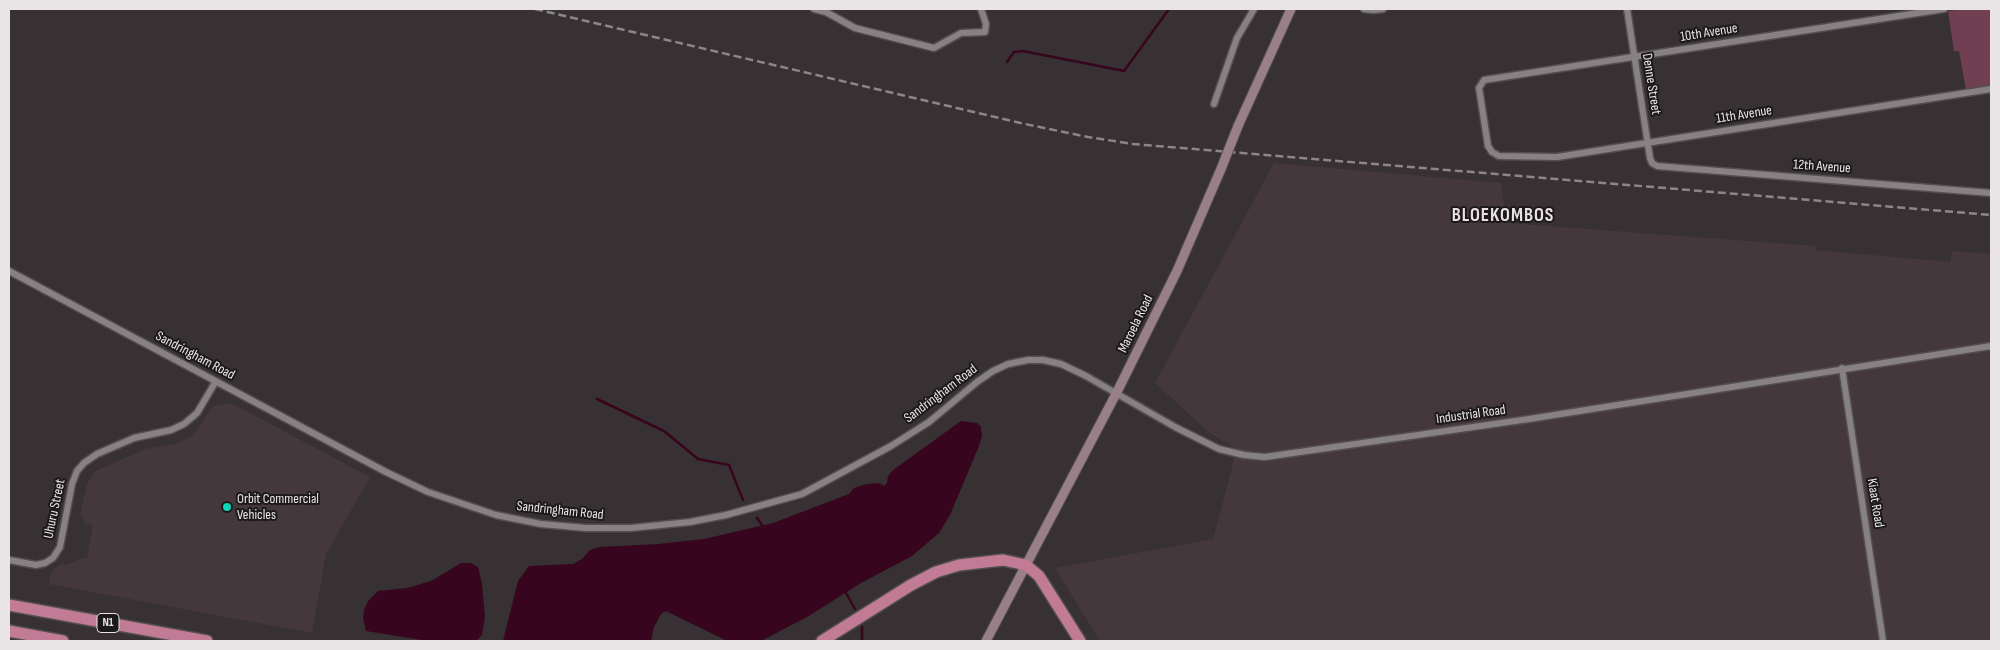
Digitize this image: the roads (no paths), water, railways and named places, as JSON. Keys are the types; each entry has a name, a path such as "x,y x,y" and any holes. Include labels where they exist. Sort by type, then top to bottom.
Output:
{"highway":[{"path":"822,641 911,585 936,572 981,561 1011,560 1026,565 1039,576 1080,641"},
{"name":"N1","path":"9,604 207,641"},
{"path":"9,631 63,641"}],"street":[{"path":"814,9 826,12 855,28 934,48 961,33 985,32 986,24 981,9"},
{"path":"1214,104 1237,38 1254,9"},
{"name":"Maroela Road","path":"986,641 1117,392 1177,270 1238,126 1291,9"},
{"path":"1364,9 1383,9"},
{"name":"Denne Street","path":"1627,9 1652,163"},
{"name":"10th Avenue","path":"1500,156 1492,152 1488,146 1479,91 1480,84 1484,80 1944,9"},
{"name":"11th Avenue","path":"1500,156 1557,157 1991,89"},
{"name":"12th Avenue","path":"1652,163 1660,167 1991,193"},
{"name":"Sandringham Road","path":"9,271 400,479 451,501 496,515 564,527 609,529 652,527 690,522 735,513 802,494 892,446 929,422 977,382 1008,364 1028,360 1044,360 1061,364 1117,392"},
{"name":"Industrial Road","path":"1117,392 1175,427 1219,449 1244,455 1265,457 1529,419 1842,368 1991,346"},
{"name":"Kiaat Road","path":"1842,368 1883,641"},
{"name":"Uhuru Street","path":"9,560 36,565 45,563 53,558 60,547 72,484 84,462 97,454 134,438 171,430 184,424 197,413 216,381"}],"waterway":[{"path":"1007,62 1014,52 1023,51 1124,71 1169,9"},
{"path":"597,399 664,431 698,459 729,465 743,500"},
{"path":"757,518 762,525"},
{"path":"846,593 855,609"},
{"path":"862,627 862,641"}],"railway":[{"path":"535,9 1025,124 1133,144 1991,215"}],"place":[{"name":"Orbit Commercial Vehicles","path":"227,507"}],"district":[{"name":"BLOEKOMBOS","path":"1503,216"}]}
